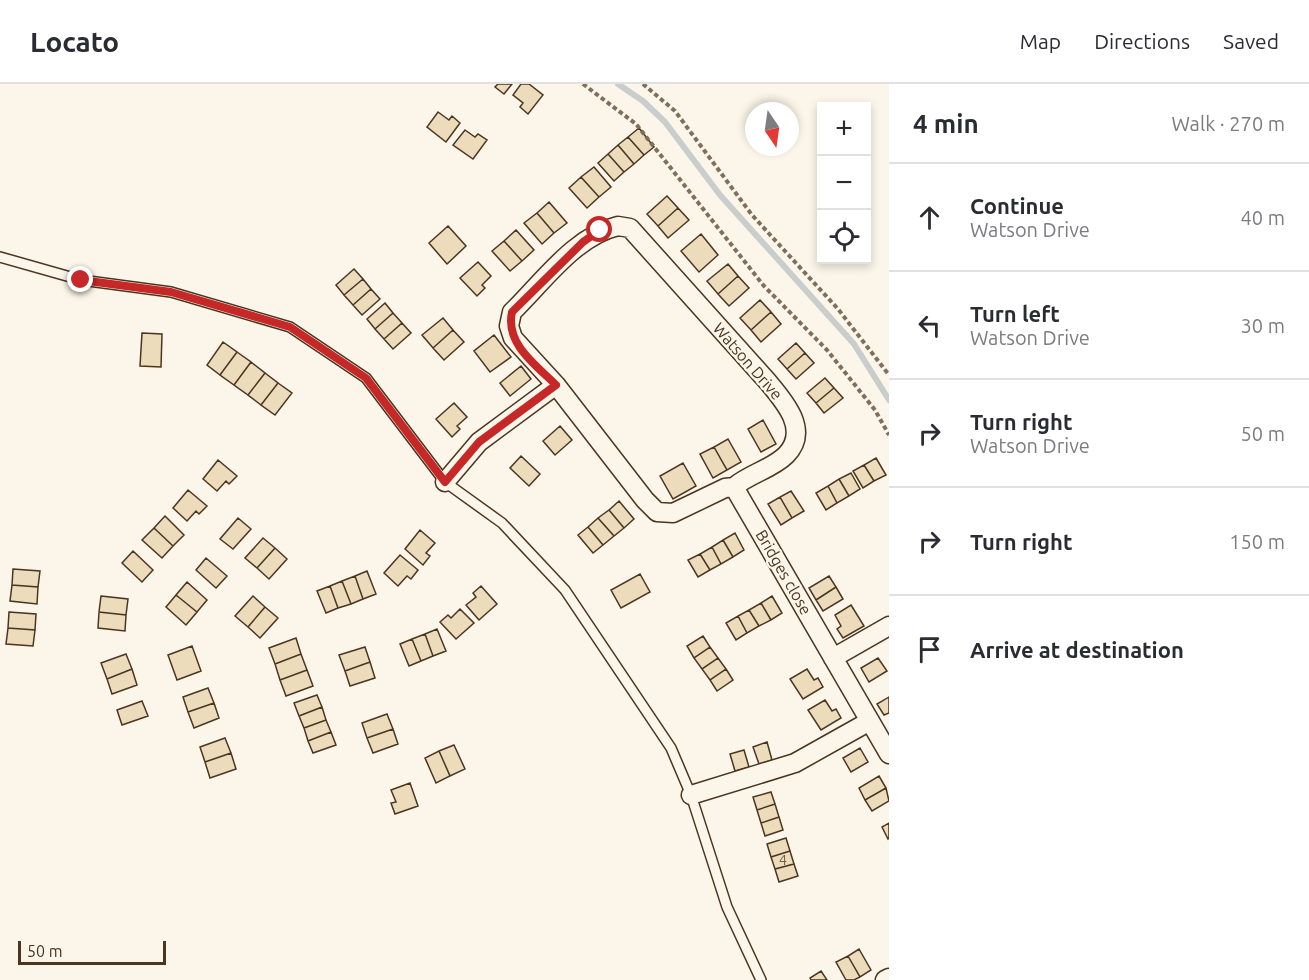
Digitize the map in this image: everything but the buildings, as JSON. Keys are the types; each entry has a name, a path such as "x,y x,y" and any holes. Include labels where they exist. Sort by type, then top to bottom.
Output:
{"street":[{"name":"Watson Drive","path":"618,226 630,228 782,399 793,418 797,440 786,456 734,487 725,488 673,513 657,512 645,500 556,385 513,338 509,326 512,312 600,230 618,226"},
{"path":"445,482 479,442 556,385"},
{"name":"Bridges close","path":"734,487 889,754"},
{"path":"833,658 889,626"},
{"path":"691,795 795,763 870,721"}],"lane":[{"path":"0,257 81,280 171,292 290,327 366,378 445,482 502,523 565,590 671,748 691,795 727,907 761,980"}],"path":[{"path":"583,84 636,124 764,286 833,358 875,410 889,435"},
{"path":"643,84 675,111 752,215 838,309 889,375"}],"waterway":[{"path":"618,84 643,101 665,122 720,195 854,344 889,400"}],"route":[{"path":"81,280 171,292 290,327 350,365 366,378 445,482 479,442 556,385 522,351 513,338 509,326 512,312 583,242 600,230"}]}
